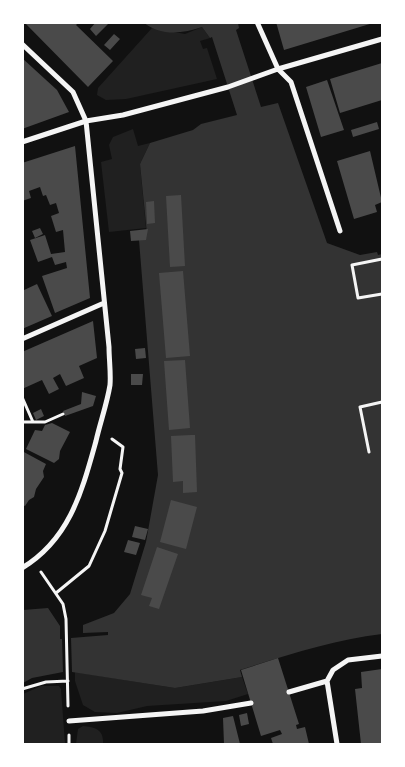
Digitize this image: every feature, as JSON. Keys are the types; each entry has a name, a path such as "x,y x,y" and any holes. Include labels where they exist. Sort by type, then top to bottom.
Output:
{"street":[{"path":"257,22 278,69 291,82 340,231"},
{"path":"22,142 86,122 123,115 228,86 278,69 382,39"},
{"path":"22,44 73,92 86,122 109,347 110,384 98,432 73,514 55,539 33,561 22,568"},
{"path":"22,339 104,303"},
{"path":"337,744 327,681 333,670 348,660 382,656"},
{"path":"289,692 327,681"},
{"path":"69,721 202,711 251,703"}],"path":[{"path":"382,260 352,266 358,298 382,294"},
{"path":"22,397 33,422"},
{"path":"369,452 360,407 382,402"},
{"path":"22,422 45,422 63,414"},
{"path":"56,593 89,566 105,531 122,473 120,469 123,447 98,432"},
{"path":"33,561 63,604 66,619 68,672"},
{"path":"22,689 46,682 68,681"}],"shaded area":[{"path":"144,23 238,23 239,28 236,30 261,107 278,103 327,243 360,255 377,252 378,255 382,254 382,634 328,644 275,659 240,670 242,677 175,688 72,672 71,638 108,635 108,632 83,633 83,625 114,613 130,594 146,542 158,475 139,240 147,234 140,164 150,143 193,130 201,124 237,115 212,37 210,38 202,27 187,31 165,32"},
{"path":"202,27 210,38 200,41 203,49 207,48 217,79 126,99 106,100 97,95 98,88 152,28 185,34"},
{"path":"133,129 138,146 150,143 140,164 146,228 109,232 101,162 112,159 109,145 113,137"},
{"path":"48,608 60,626 63,672 32,678 23,683 23,610"},
{"path":"75,672 175,688 242,677 248,694 226,701 147,706 117,713 95,712 83,705 75,681"},
{"path":"41,686 59,686 61,689 65,744 23,744 23,694"},
{"path":"83,726 92,727 101,732 103,744 76,744 78,729"}],"building":[{"path":"24,22 79,22 76,25 113,61 88,87"},
{"path":"96,22 110,22 96,36 90,29"},
{"path":"276,22 373,22 373,23 284,50"},
{"path":"114,34 120,39 110,50 104,45"},
{"path":"22,58 57,90 69,112 22,129"},
{"path":"382,63 382,100 340,113 330,79"},
{"path":"327,80 344,130 321,137 306,87"},
{"path":"377,122 379,129 353,137 351,130"},
{"path":"75,146 90,298 55,313 42,276 67,268 66,262 55,265 52,257 38,262 30,240 45,235 51,254 65,252 63,230 56,232 51,216 59,213 56,203 50,205 46,195 43,196 40,187 29,191 31,198 22,201 22,163"},
{"path":"370,151 382,202 375,205 377,212 354,219 337,161"},
{"path":"181,195 185,266 170,267 166,196"},
{"path":"154,201 155,223 147,224 146,202"},
{"path":"40,228 43,234 35,238 32,231"},
{"path":"148,229 146,240 131,241 130,231"},
{"path":"183,271 190,356 166,358 159,273"},
{"path":"37,284 52,316 22,329 22,291"},
{"path":"93,321 97,358 79,366 84,378 66,386 60,374 53,378 59,389 49,394 42,380 22,389 22,352"},
{"path":"145,348 146,358 136,359 135,349"},
{"path":"185,360 190,428 169,430 164,361"},
{"path":"131,374 143,374 142,385 131,385"},
{"path":"82,392 96,396 93,406 65,416 63,411 81,404"},
{"path":"41,409 44,416 36,420 33,413"},
{"path":"52,423 70,432 60,451 59,459 54,463 26,449 35,430 42,431 45,425"},
{"path":"195,435 197,492 183,493 183,481 173,482 171,436"},
{"path":"22,451 46,464 43,471 44,477 36,489 34,497 25,506 22,505"},
{"path":"171,500 197,507 186,549 160,542"},
{"path":"135,526 148,529 145,540 132,537"},
{"path":"128,540 140,543 136,555 124,552"},
{"path":"157,547 178,554 159,609 149,606 152,598 141,595"},
{"path":"278,658 299,724 296,725 297,729 305,727 309,744 273,744 271,738 282,734 280,730 261,736 241,670"},
{"path":"382,669 382,744 361,744 355,689 362,688 361,672"},
{"path":"247,713 249,724 241,726 239,715"},
{"path":"233,716 240,744 224,744 223,718"}]}
